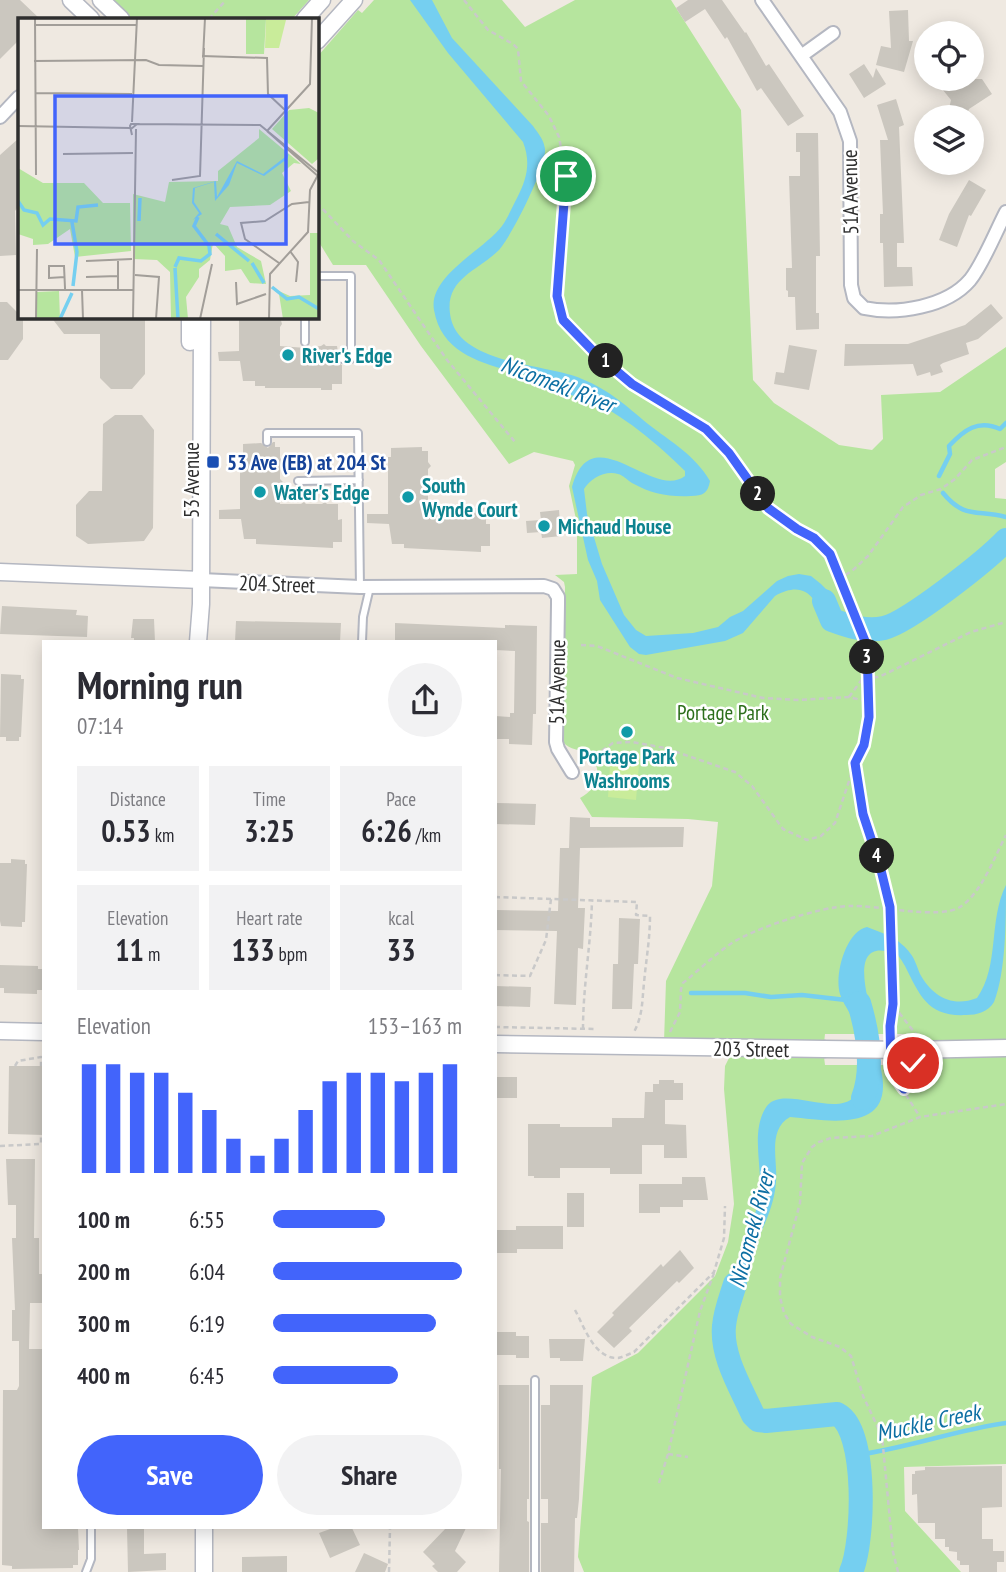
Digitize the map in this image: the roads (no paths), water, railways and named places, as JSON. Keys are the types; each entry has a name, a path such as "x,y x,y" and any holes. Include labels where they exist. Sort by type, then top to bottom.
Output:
{"street":[{"path":"71,0 88,18 101,0 120,18"},
{"path":"306,18 322,0"},
{"name":"51A Avenue","path":"762,0 840,112 850,141 851,285 854,298 864,309 905,311 930,304 957,291 971,279 1006,212"},
{"path":"318,40 352,2"},
{"path":"801,56 833,33"},
{"path":"0,117 18,98"},
{"name":"53 Avenue","path":"190,318 196,580 201,604 198,640"},
{"name":"53 Avenue","path":"192,640 202,318"},
{"name":"204 Street","path":"0,572 365,587 544,586 553,589"},
{"name":"51A Avenue","path":"553,589 558,597 556,742 572,772"},
{"path":"0,1031 42,1032"},
{"name":"203 Street","path":"497,1044 913,1050 1006,1048"},
{"path":"204,1529 204,1572"}],"lane":[{"path":"318,276 351,276 351,359 342,359"},
{"path":"305,318 305,342"},
{"path":"267,442 267,433 358,433 365,587 362,640"},
{"path":"298,481 359,480"},
{"path":"535,1380 535,1572"},
{"path":"86,1572 91,1559 91,1529"}],"water":[{"path":"410,0 432,0 452,38 533,126 545,149 534,185 505,243 456,285 450,305 451,319 458,334 471,346 489,354 567,374 601,388 682,449 710,481 702,494 675,496 646,490 620,475 608,473 594,479 584,489 587,514 602,564 624,615 636,630 646,636 693,633 718,627 743,611 777,581 799,574 811,576 828,591 833,615 842,621 842,634 824,623 813,598 801,590 794,590 775,596 743,633 725,641 646,655 639,654 630,647 600,600 572,487 581,467 593,458 608,458 656,478 671,481 685,476 685,471 652,441 613,412 548,383 479,361 450,342 440,328 434,310 434,298 440,286 459,264 494,235 504,223 523,184 527,157 523,142 448,53"},
{"path":"1006,885 1003,961 994,1002 985,1011 970,1015 953,1015 934,1008 916,987 896,951 893,937 908,951 925,982 937,994 959,1002 977,998 989,971 997,913"},
{"path":"867,927 885,934 886,951 874,952 867,958 864,969 867,998 876,1034 858,1034 840,994 839,976 843,955 853,936"},
{"path":"862,1065 880,1065 883,1087 879,1103 871,1113 842,1120 790,1117 778,1130 775,1146 775,1192 769,1212 746,1265 729,1315 719,1317 759,1200 758,1130 765,1109 774,1101 788,1099 838,1104 851,1100 860,1088"}],"waterway":[{"path":"939,476 950,454 949,446 960,435 978,426 1000,429 1006,423"},
{"path":"943,493 965,510 1006,517"},
{"name":"Nicomekl River","path":"824,601 832,620 864,629 884,628 929,603 1006,540"},
{"path":"691,993 745,993 771,997 802,995 846,1000"},
{"name":"Nicomekl River","path":"859,1003 865,1026 869,1063 863,1098"},
{"name":"Nicomekl River","path":"735,1284 726,1315 724,1337 733,1372 753,1415 758,1420 766,1421 837,1414 847,1424 854,1441 858,1463 860,1513 859,1537 851,1572"},
{"name":"Muckle Creek","path":"857,1455 1006,1423"}],"place":[{"name":"River's Edge","path":"288,355"},
{"name":"53 Ave (EB) at 204 St","path":"213,462"},
{"name":"Water's Edge","path":"260,492"},
{"name":"South Wynde Court","path":"408,497"},
{"name":"Michaud House","path":"544,526"},
{"name":"Portage Park Washrooms","path":"627,732"}],"park label":[{"name":"Portage Park","path":"723,712"}]}
